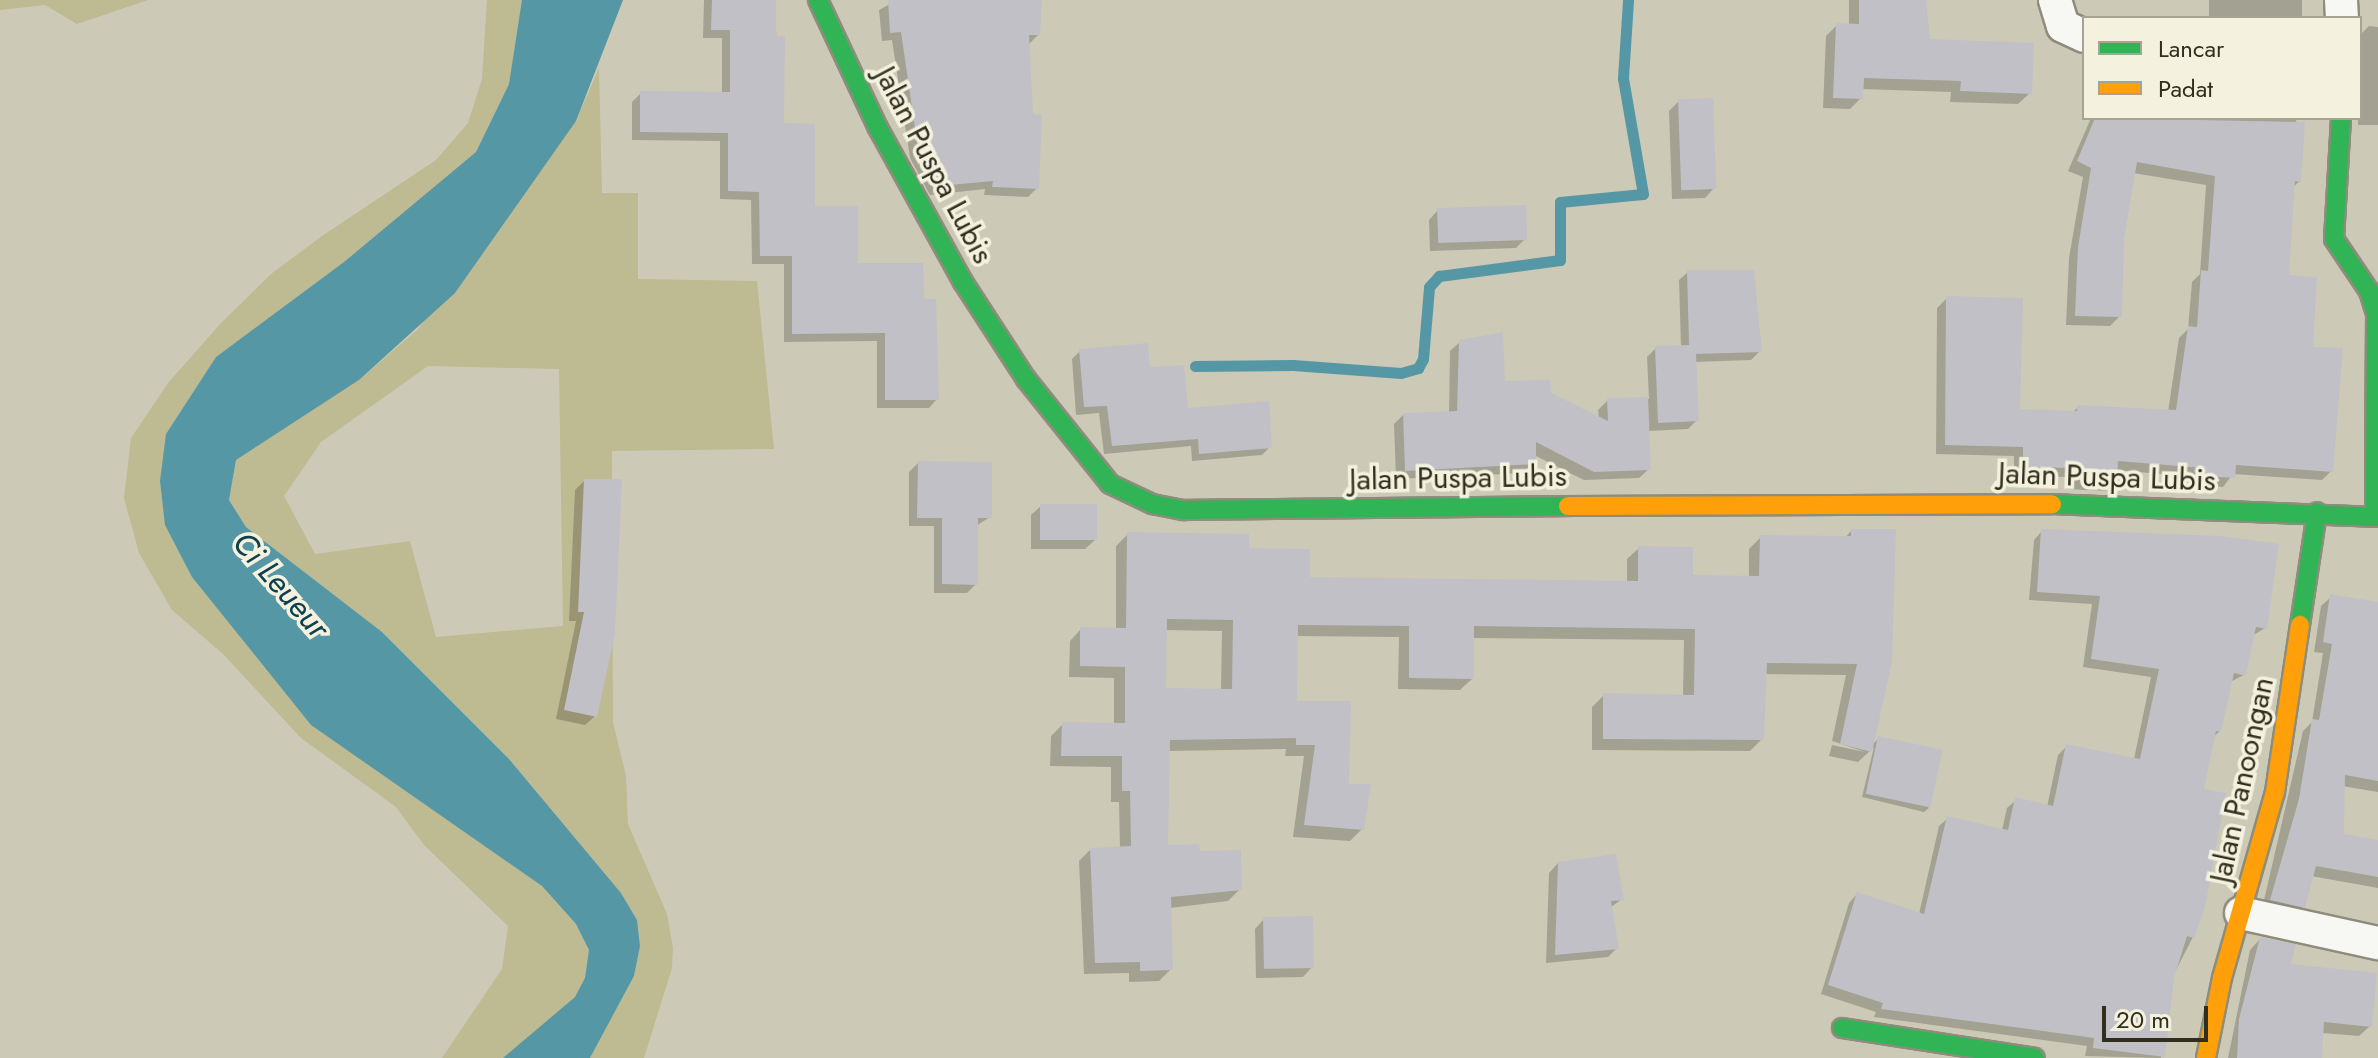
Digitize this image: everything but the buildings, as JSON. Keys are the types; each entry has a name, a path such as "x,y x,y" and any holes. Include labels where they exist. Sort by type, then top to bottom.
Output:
{"street":[{"name":"Jalan Puspa Lubis","path":"818,0 878,128 963,282 1026,379 1110,484 1152,504 1184,510 1969,501 2317,512 2376,517"},
{"path":"2055,0 2063,26 2082,35"},
{"path":"2341,120 2334,239 2369,291 2376,314 2376,517"},
{"name":"Jalan Panoongan","path":"2206,1058 2280,765 2317,512"},
{"path":"2241,913 2378,943"},
{"path":"1842,1028 2035,1058"}],"shaded area":[{"path":"0,0 148,0 77,24 45,5 0,10"},
{"path":"487,0 522,0 521,25 509,84 476,152 344,262 216,357 166,434 494,851 542,886 576,924 590,950 586,978 575,997 520,1048 503,1058 442,1058 502,969 508,926 424,845 396,807 301,738 223,654 172,610 139,553 124,498 131,438 168,383 221,323 271,274 436,160 468,123 482,79"},
{"path":"599,68 602,193 638,193 638,279 757,281 774,449 612,451 613,722 626,776 628,824 667,914 673,948 672,968 644,1058 590,1058 634,976 640,946 637,920 621,893 509,759 382,632 246,527 229,500 236,460 359,380 417,330 576,121","holes":["428,366 559,369 563,626 436,637 410,541 315,554 284,496 321,442"]}],"water":[{"name":"Ci Leueur","path":"522,0 623,0 576,121 455,293 359,380 236,460 229,500 246,527 382,632 509,759 621,893 637,920 640,946 634,976 590,1058 503,1058 575,997 585,978 589,950 576,924 542,886 311,725 192,577 165,525 160,481 166,434 216,357 344,262 476,152 509,84"}],"waterway":[{"path":"1195,366 1293,365 1401,373 1418,368 1423,359 1429,287 1439,276 1560,260 1560,202 1643,194 1623,78 1628,0"}],"traffic: fast":[{"path":"818,0 878,128 963,282 1026,379 1110,484 1152,504 1184,510 1568,506"},
{"path":"2341,120 2334,239 2369,291 2376,314 2375,517"},
{"path":"2052,504 2378,517"},
{"path":"2300,625 2317,512"},
{"path":"1842,1028 2035,1058"}],"traffic: slow":[{"path":"1568,506 2052,504"},
{"path":"2206,1058 2222,978 2275,792 2300,625"}]}
